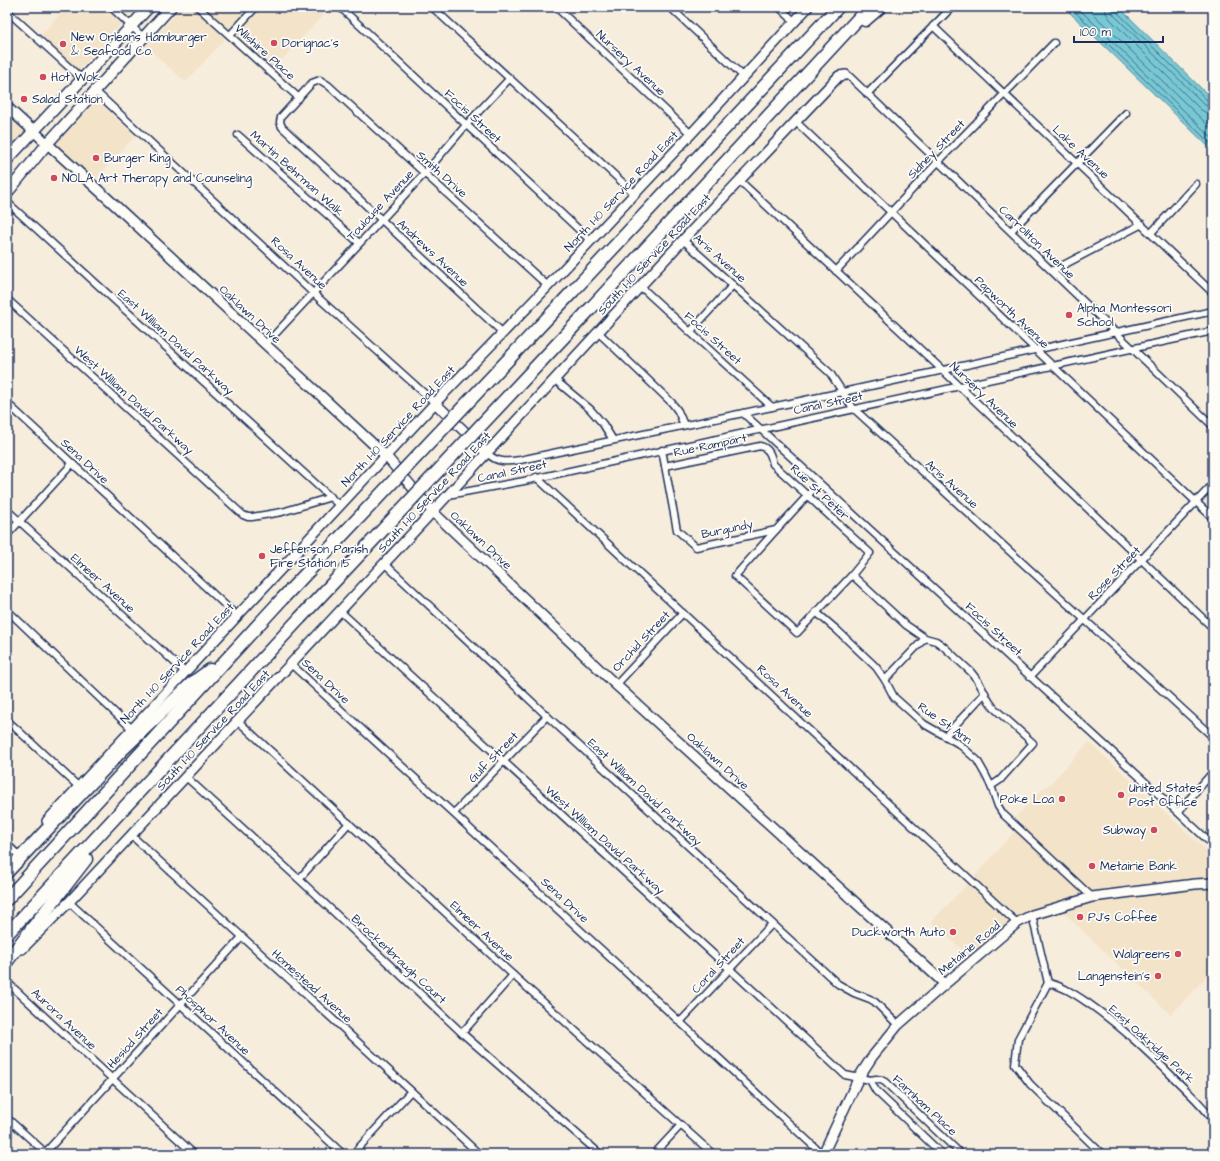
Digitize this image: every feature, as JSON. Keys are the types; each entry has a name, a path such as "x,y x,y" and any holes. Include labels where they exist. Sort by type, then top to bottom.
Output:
{"highway":[{"path":"7,899 282,599 573,291 838,7"},
{"path":"7,934 869,7"},
{"path":"836,44 880,7"},
{"path":"7,872 122,750 168,705 191,684 228,658"},
{"path":"7,962 144,786"}],"main road":[{"path":"7,160 149,7"},
{"path":"7,193 94,90 171,7"}],"street":[{"path":"111,7 143,37"},
{"name":"Wilshire Place","path":"198,7 299,98"},
{"path":"230,35 256,7"},
{"name":"Focis Street","path":"340,7 591,241"},
{"path":"432,7 635,194"},
{"name":"Nursery Avenue","path":"556,7 691,134"},
{"path":"670,7 744,77"},
{"path":"779,7 795,22"},
{"name":"North I-10 Service Road East","path":"7,864 435,403 591,241 808,7"},
{"path":"867,94 952,7"},
{"path":"7,11 82,79"},
{"name":"Lake Avenue","path":"933,26 1213,293"},
{"name":"Sidney Street","path":"836,272 938,162 1054,43"},
{"name":"Carrollton Avenue","path":"846,75 849,76 1213,426"},
{"name":"South I-10 Service Road East","path":"7,962 69,902 132,835 433,512 739,180 839,76 846,75"},
{"name":"Toulouse Avenue","path":"265,345 425,173 467,124 510,78"},
{"name":"Smith Drive","path":"299,98 312,83 320,80 328,85 548,286"},
{"name":"Rosa Avenue","path":"94,90 313,293 435,403 487,453"},
{"name":"Andrews Avenue","path":"299,98 281,117 280,122 282,127 503,333"},
{"name":"Oaklawn Drive","path":"7,107 386,456 433,512 616,685 945,984"},
{"path":"1010,231 1126,113"},
{"name":"Papworth Avenue","path":"795,121 1213,518"},
{"name":"Martin Behrman Walk","path":"238,135 359,243"},
{"name":"Nursery Avenue","path":"739,180 942,370 1213,628"},
{"path":"1151,233 1196,184"},
{"name":"East William David Parkway","path":"7,202 331,497"},
{"path":"1052,271 1142,224"},
{"name":"Aris Avenue","path":"683,240 830,373 853,408 1213,737"},
{"path":"690,332 733,285"},
{"name":"Focis Street","path":"640,286 772,407"},
{"name":"West William David Parkway","path":"7,299 246,517 282,512 331,497"},
{"name":"Canal Street","path":"487,453 500,461 509,462 842,392 1213,311"},
{"name":"Canal Street","path":"448,495 536,478 1213,330"},
{"path":"598,332 672,402 684,425"},
{"path":"554,379 590,409 603,424 613,440"},
{"name":"Sena Drive","path":"7,403 237,616"},
{"name":"Focis Street","path":"743,413 1213,845"},
{"name":"Rue Rampart","path":"665,466 760,446"},
{"name":"Rue St Peter","path":"760,446 768,450 771,454 773,464 870,553 852,575"},
{"path":"662,450 665,466"},
{"path":"7,535 72,464"},
{"name":"Burgundy","path":"665,466 677,530 696,547 776,530"},
{"name":"Rosa Avenue","path":"536,478 1017,923"},
{"name":"Burgundy","path":"816,612 797,633 735,576 819,482"},
{"name":"Rose Street","path":"1030,677 1213,484"},
{"path":"331,497 340,506"},
{"name":"Elmeer Avenue","path":"7,510 185,672"},
{"name":"East William David Parkway","path":"384,563 547,716 838,984 875,1002 898,1025"},
{"path":"816,612 852,575 906,625 925,638 936,641 966,667 978,681 994,708 1033,743 1000,780 991,786"},
{"path":"7,610 132,729"},
{"name":"West William David Parkway","path":"340,611 845,1075 859,1077"},
{"name":"Rue St Ann","path":"816,612 876,667 894,697 924,724 959,744 976,760 991,786 998,806 1003,814 1092,897"},
{"name":"Orchid Street","path":"616,685 682,613"},
{"path":"885,680 925,638"},
{"name":"Sena Drive","path":"291,664 823,1154"},
{"path":"945,736 985,693"},
{"name":"Gulf Street","path":"454,813 547,716"},
{"path":"7,720 79,787"},
{"name":"Elmeer Avenue","path":"238,721 513,975 713,1154"},
{"path":"1178,812 1213,772"},
{"name":"Brockenbraugh Court","path":"186,776 462,1033 600,1154"},
{"path":"298,879 350,823"},
{"name":"Homestead Avenue","path":"132,835 412,1091 478,1154"},
{"path":"7,844 17,854"},
{"name":"Metairie Road","path":"823,1154 859,1077 872,1057 898,1025 1017,923 1032,915 1092,897 1213,883"},
{"name":"Phosphor Avenue","path":"69,902 343,1154"},
{"path":"1032,915 1048,983 1018,1038 1015,1064 1030,1084 1102,1154"},
{"name":"Coral Street","path":"680,1022 772,924"},
{"name":"Hesiod Street","path":"45,1154 242,937"},
{"path":"462,1033 513,975"},
{"name":"Aurora Avenue","path":"7,982 194,1154"},
{"name":"East Oakridge Park","path":"1048,983 1057,985 1078,997 1119,1027 1165,1069 1207,1111 1213,1120"},
{"name":"Farnham Place","path":"859,1077 870,1080 876,1079 885,1082 961,1154"},
{"name":"Farnham Place","path":"870,1080 876,1091 942,1154"},
{"path":"353,1154 412,1091"},
{"path":"7,1118 45,1154"},
{"path":"654,1154 681,1125"}],"shaded area":[{"path":"68,7 100,7 120,25 77,72 39,37"},
{"path":"101,7 137,7 121,25"},
{"path":"182,7 330,7 273,70 231,32 186,82 146,47"},
{"path":"96,100 135,136 93,182 54,146"},
{"path":"7,115 25,131 7,150"},
{"path":"1089,742 1207,851 1213,846 1213,969 1171,1015 1064,913 1028,922 976,962 931,922 975,876 1022,823 1016,817 1042,789 1051,783"}],"water":[{"path":"1064,7 1119,7 1213,100 1213,151"}],"place":[{"name":"Dorignac's","path":"274,43"},
{"name":"New Orleans Hamburger & Seafood Co.","path":"63,44"},
{"name":"Hot Wok","path":"43,77"},
{"name":"Salad Station","path":"24,99"},
{"name":"Burger King","path":"96,158"},
{"name":"NOLA Art Therapy and Counseling","path":"54,178"},
{"name":"Alpha Montessori School","path":"1069,315"},
{"name":"Jefferson Parish Fire Station 15","path":"262,556"},
{"name":"United States Post Office","path":"1121,795"},
{"name":"Poke Loa","path":"1062,799"},
{"name":"Subway","path":"1154,830"},
{"name":"Metairie Bank","path":"1092,866"},
{"name":"PJ's Coffee","path":"1080,917"},
{"name":"Duckworth Auto","path":"953,932"},
{"name":"Walgreens","path":"1178,954"},
{"name":"Langenstein's","path":"1158,976"}]}
